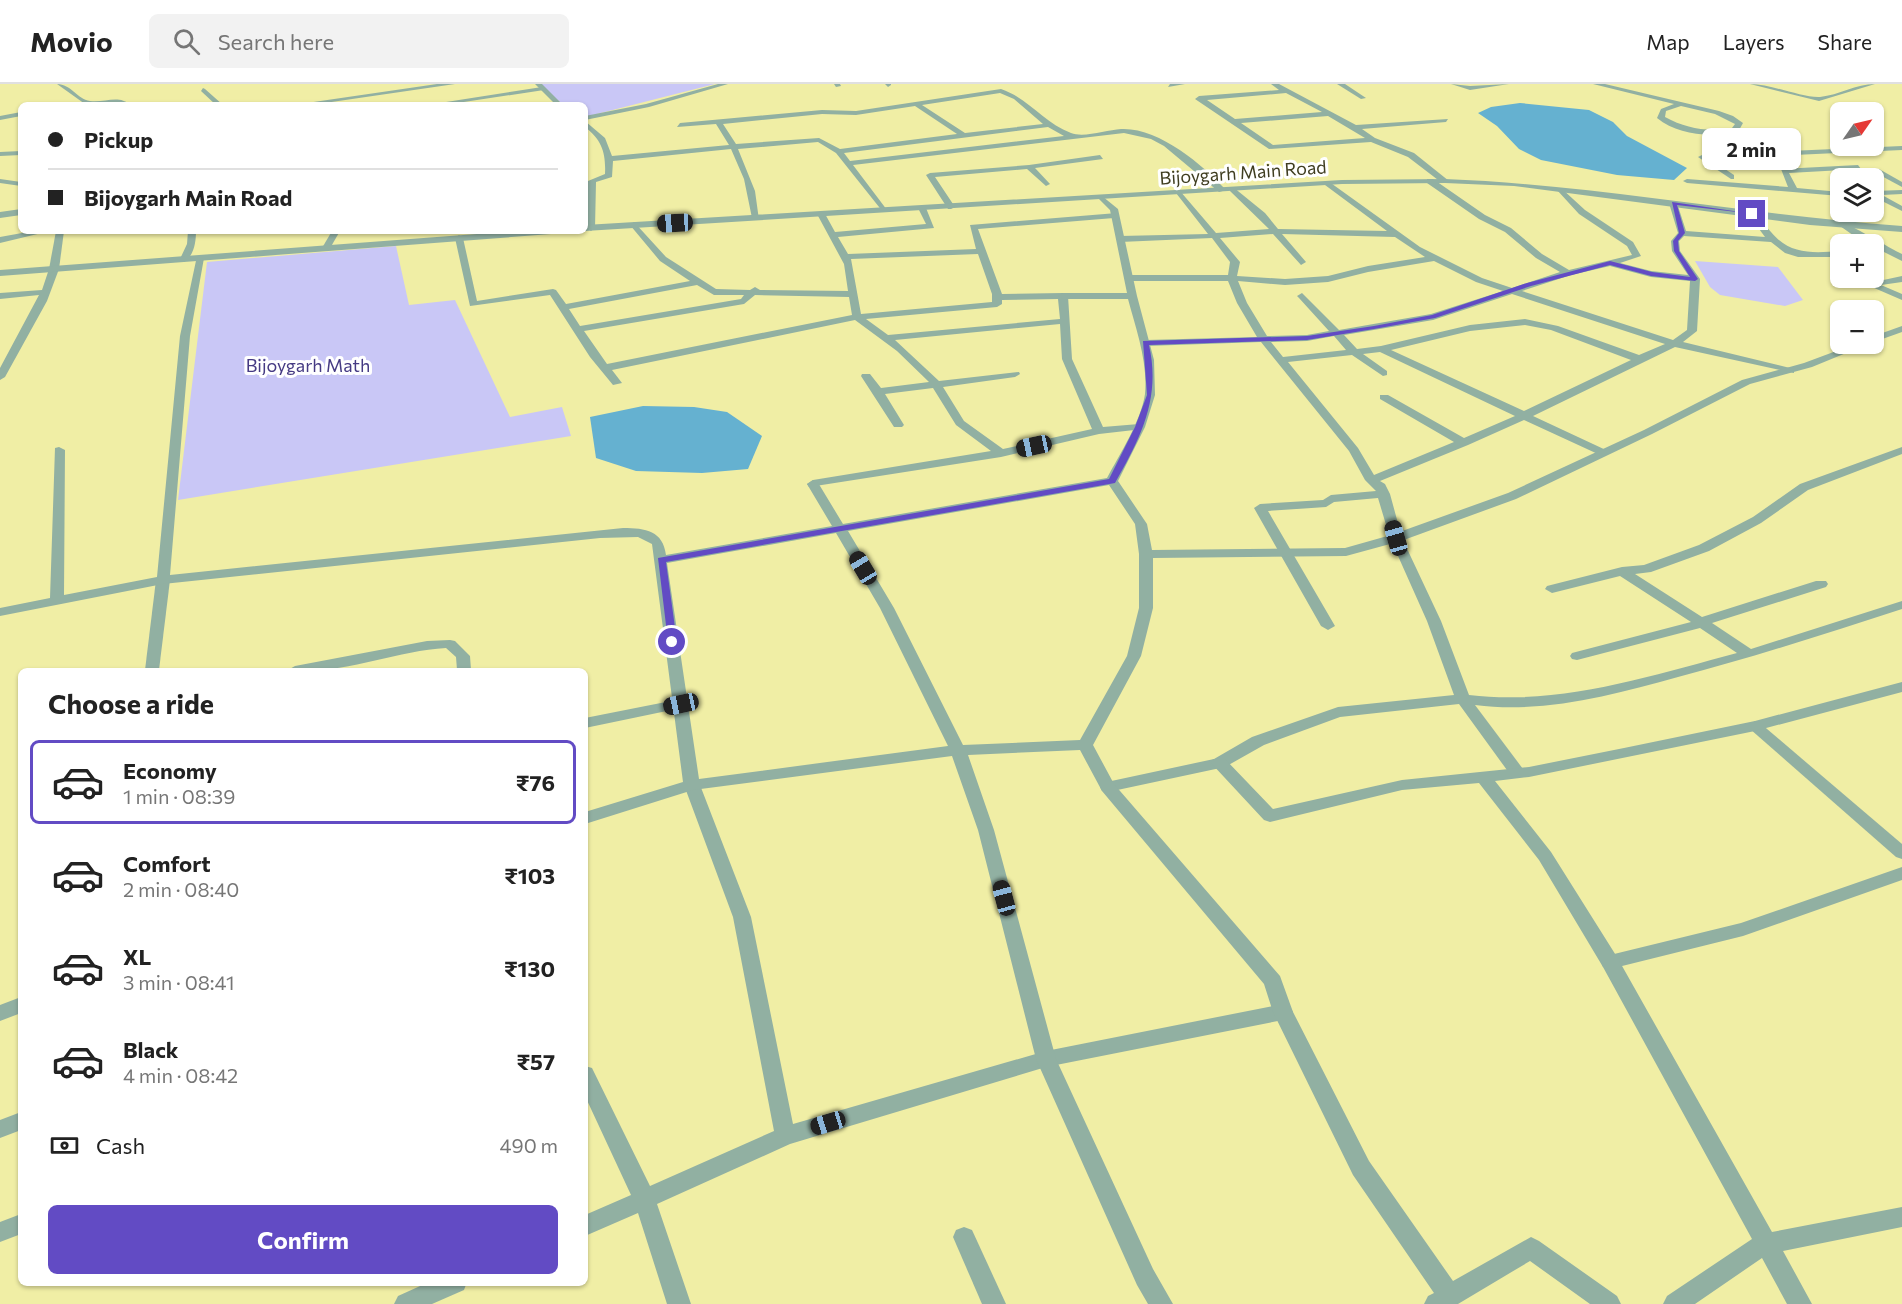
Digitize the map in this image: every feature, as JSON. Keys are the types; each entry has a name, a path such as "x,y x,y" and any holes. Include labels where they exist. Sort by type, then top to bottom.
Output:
{"street":[{"path":"60,84 84,102"},
{"path":"313,102 368,92 452,84"},
{"path":"588,116 647,106 725,84"},
{"path":"1170,86 1182,84"},
{"path":"1274,84 1355,127 1372,140 1411,155 1445,181"},
{"path":"1340,84 1363,98"},
{"path":"1454,84 1470,88 1506,84"},
{"path":"1596,84 1678,105 1717,112 1739,123 1735,130 1718,133 1684,129 1661,118 1662,110 1678,105"},
{"path":"1753,84 1819,99 1872,84"},
{"path":"1777,90 1797,84"},
{"path":"448,102 540,87 557,102"},
{"path":"203,90 217,102"},
{"path":"680,125 822,112 856,113 1001,91 1016,98 1049,125 1072,137"},
{"path":"1190,102 1199,98 1285,91"},
{"path":"368,92 376,102"},
{"path":"588,116 659,93"},
{"path":"1199,98 1272,147 1372,140"},
{"path":"916,104 964,136"},
{"path":"1235,121 1327,114"},
{"path":"0,118 18,115"},
{"path":"1355,127 1446,120"},
{"path":"718,122 735,146 751,185 756,218"},
{"path":"839,151 1049,125"},
{"path":"588,126 601,137 610,151 609,175 588,181 588,228"},
{"path":"849,163 1124,131 1153,137 1167,144 1222,190"},
{"path":"610,159 819,140 839,151 883,210"},
{"path":"1731,177 1702,157 1902,148"},
{"path":"0,154 18,154"},
{"path":"951,207 930,175 1029,167 1100,156"},
{"path":"1795,192 1784,171 1858,166"},
{"path":"1029,167 1046,184"},
{"path":"1884,174 1902,185"},
{"path":"1700,175 1789,181"},
{"path":"2,181 18,179"},
{"path":"2,181 18,184"},
{"path":"1430,181 1482,216 1508,230 1539,256 1568,273"},
{"name":"Bijoygarh Main Road","path":"588,228 1328,183 1445,181 1514,184 1752,214 1902,229"},
{"path":"1687,181 1830,194"},
{"path":"1328,183 1434,258 1509,290 1652,338 1678,342 1790,371"},
{"path":"1233,189 1262,216 1301,262"},
{"path":"1146,343 1264,340 1339,333 1433,317 1509,290 1637,256 1630,244 1582,212 1561,190"},
{"path":"1884,193 1902,192"},
{"path":"1180,193 1235,262 1232,278 1242,303 1264,340 1354,450 1371,480 1382,487 1396,538 1434,621 1463,699 1518,772"},
{"path":"1102,198 1114,209 1132,296 1149,360 1150,395 1139,427 1112,481"},
{"path":"1884,199 1902,209"},
{"path":"1673,203 1682,233"},
{"path":"833,235 931,226 921,208"},
{"path":"0,215 18,212"},
{"path":"821,214 849,264 857,316 901,349 935,382 960,423 1001,453"},
{"path":"1752,214 1770,240 1790,255 1830,254"},
{"path":"605,368 857,316 997,304 983,251 973,227 1114,215"},
{"path":"1844,224 1860,234"},
{"path":"634,225 663,259 714,292 755,290 853,294"},
{"path":"1120,239 1214,237 1273,231 1398,234"},
{"path":"1682,233 1770,240"},
{"path":"1371,480 1464,443 1520,415 1624,369 1678,342 1692,331 1695,279 1676,251 1675,241 1682,233"},
{"path":"0,240 31,234"},
{"path":"0,377 46,292 54,269 60,234"},
{"path":"184,259 191,244 192,234"},
{"path":"326,248 334,234"},
{"path":"0,273 512,234"},
{"path":"459,238 473,304 553,292 617,383"},
{"path":"1884,249 1902,258"},
{"path":"845,257 983,251"},
{"path":"152,668 163,580 185,336 200,258"},
{"path":"1129,278 1232,278 1285,282 1328,279 1368,269 1434,258"},
{"path":"1610,263 1651,274 1695,279"},
{"path":"1902,279 1870,284 1902,297"},
{"path":"563,306 697,282"},
{"path":"578,330 744,301 755,290"},
{"path":"0,296 46,292"},
{"path":"1063,296 1067,359 1099,431"},
{"path":"997,297 1132,296"},
{"path":"1302,296 1339,333 1354,353 1383,373"},
{"path":"885,338 1065,321"},
{"path":"1280,360 1381,349 1470,328 1526,322 1554,328 1640,359"},
{"path":"1884,335 1902,329"},
{"path":"1381,349 1604,453"},
{"path":"1146,554 1346,552 1396,538 1512,496 1746,382 1790,371 1836,354"},
{"path":"878,392 935,382 1015,374"},
{"path":"866,376 898,425"},
{"path":"1384,397 1464,443"},
{"path":"1139,427 1099,431 1001,453 813,483 887,608 958,750 986,830 1046,1059 1145,1277 1161,1304"},
{"path":"57,601 59,450"},
{"path":"1552,589 1622,572 1646,569 1704,548 1757,520 1804,487 1902,450"},
{"path":"661,560 1112,481"},
{"path":"1085,745 1134,656 1146,608 1146,554 1141,525 1112,481"},
{"path":"1328,626 1260,508 1326,503 1331,499 1384,494"},
{"path":"0,612 163,580 600,534 643,532 652,536 658,543 661,560 692,785 742,917 785,1136"},
{"path":"1622,572 1749,654"},
{"path":"1577,656 1692,627 1821,584"},
{"path":"1108,787 1220,764 1258,741 1338,712 1463,699 1504,704 1598,694 1749,654 1902,605"},
{"path":"306,668 427,645 450,644 463,656 464,668"},
{"path":"1220,764 1270,816 1402,785 1518,772 1755,726 1902,687"},
{"path":"588,722 681,704"},
{"path":"1755,726 1902,853"},
{"path":"588,817 692,785 958,750 1085,745"},
{"path":"1085,745 1108,787 1273,981 1283,1012 1361,1168 1443,1300 1531,1248 1609,1304"},
{"path":"1483,777 1545,856 1610,962 1764,1244 1800,1304"},
{"path":"1610,962 1743,929 1902,873"},
{"path":"0,1013 18,1006"},
{"path":"588,1225 785,1136 1046,1059 1283,1012"},
{"path":"588,1080 645,1200 679,1304"},
{"path":"0,1129 18,1122"},
{"path":"1675,1304 1764,1244 1902,1217"},
{"path":"0,1232 18,1225"},
{"path":"964,1237 994,1304"},
{"path":"406,1304 447,1286"}],"green space":[{"path":"536,84 715,84 588,116 588,102 560,102"},
{"name":"Bijoygarh Math","path":"396,246 409,305 455,300 510,417 562,407 571,436 178,500 207,262"},
{"path":"1695,261 1778,267 1803,300 1785,306 1720,295 1710,287"}],"shaded area":[{"path":"1520,103 1589,110 1613,122 1627,136 1687,168 1674,180 1617,175 1541,160 1519,149 1497,126 1478,113 1491,107"},
{"path":"643,406 694,407 727,412 762,436 748,469 702,473 636,471 596,458 590,417"}],"route":[{"path":"672,642 661,560 1112,481 1139,427 1150,395 1146,343 1244,342 1307,338 1433,317 1509,290 1610,263 1651,274 1695,279 1676,251 1675,241 1682,233 1673,203 1752,214"}]}
